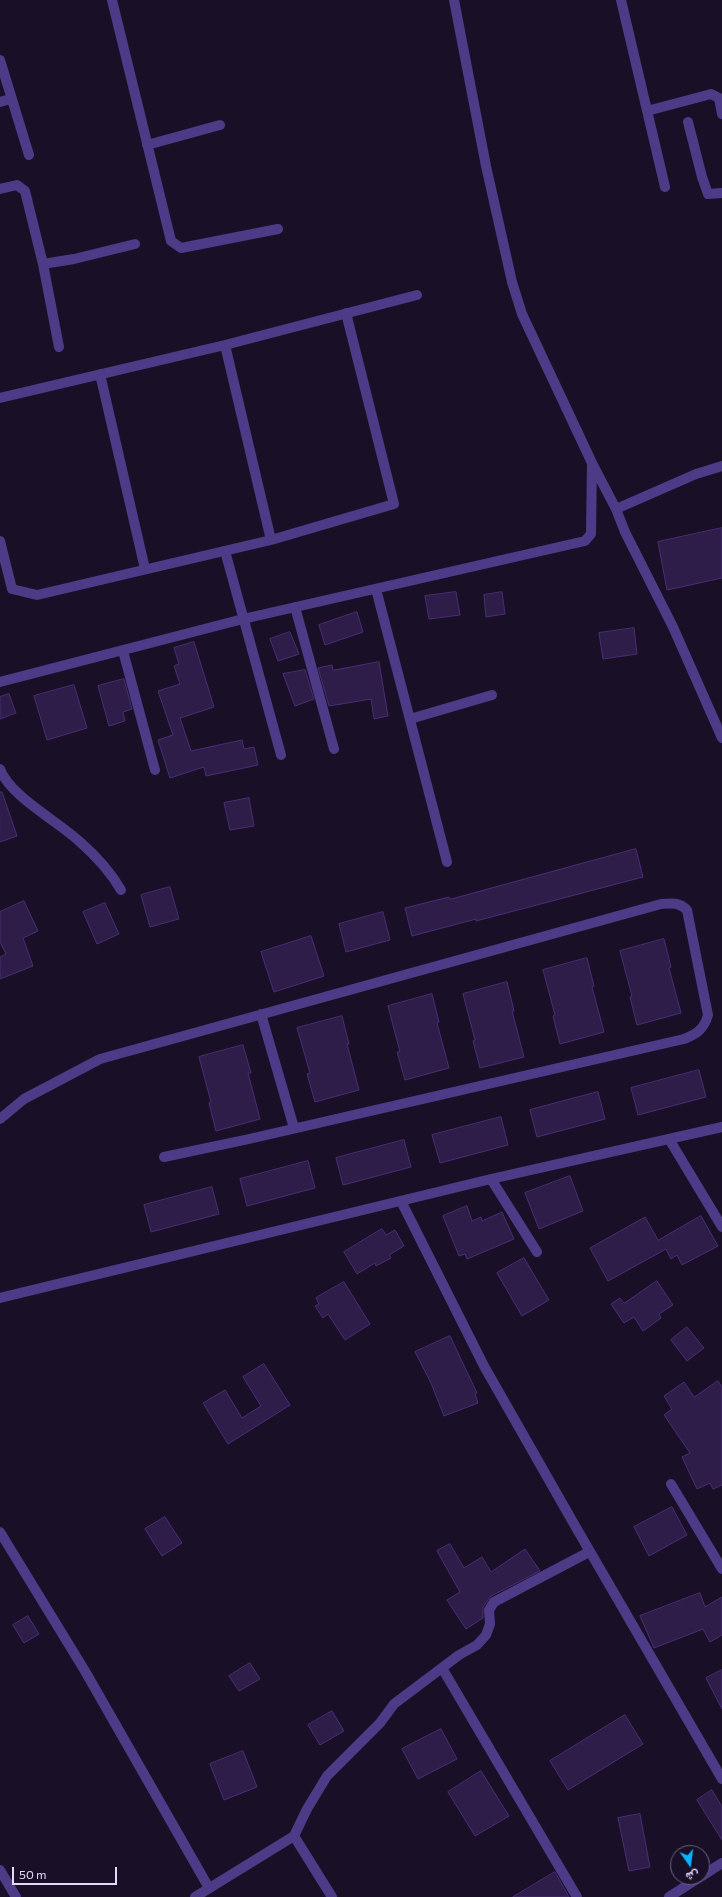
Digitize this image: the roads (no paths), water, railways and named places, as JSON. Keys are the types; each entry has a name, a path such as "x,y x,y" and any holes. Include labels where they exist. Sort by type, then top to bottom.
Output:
{"street":[{"path":"112,0 171,241 181,248 278,229"},
{"path":"454,0 486,166 512,282 522,314 592,463 616,509 625,532 673,627 722,738"},
{"path":"622,0 665,187"},
{"path":"0,60 29,155"},
{"path":"647,110 711,94 718,98 722,114"},
{"path":"0,102 11,99"},
{"path":"688,122 702,177 708,194 722,193"},
{"path":"147,145 220,125"},
{"path":"0,189 16,185 25,191 43,264 59,347"},
{"path":"43,264 74,259 135,244"},
{"path":"0,398 225,344 416,295"},
{"path":"0,541 12,589 36,595 271,540 394,504 346,313"},
{"path":"225,344 271,540"},
{"path":"100,374 146,569"},
{"path":"0,682 243,619 585,541 591,534 592,463"},
{"path":"616,509 696,474 722,466"},
{"path":"225,551 281,755"},
{"path":"376,588 447,862"},
{"path":"295,607 334,749"},
{"path":"123,651 155,770"},
{"path":"410,719 492,696"},
{"path":"0,769 3,776 12,788 79,840 111,873 121,890"},
{"path":"0,1119 24,1098 100,1059 661,904 681,904 687,910 708,1016 705,1026 697,1034 684,1040 164,1157"},
{"path":"261,1014 294,1128"},
{"path":"0,1298 491,1179 722,1127"},
{"path":"669,1139 722,1228"},
{"path":"491,1179 537,1252"},
{"path":"401,1202 484,1366 722,1779"},
{"path":"671,1484 722,1569"},
{"path":"0,1532 89,1678 209,1888"},
{"path":"195,1897 294,1836 307,1809 327,1776 380,1723 394,1704 459,1655 477,1646 486,1635 490,1624 489,1610 494,1602 590,1552"},
{"path":"442,1668 577,1897"},
{"path":"294,1836 332,1897"},
{"path":"710,1870 722,1863"},
{"path":"0,1870 16,1897"},
{"path":"669,1897 687,1885"}]}
